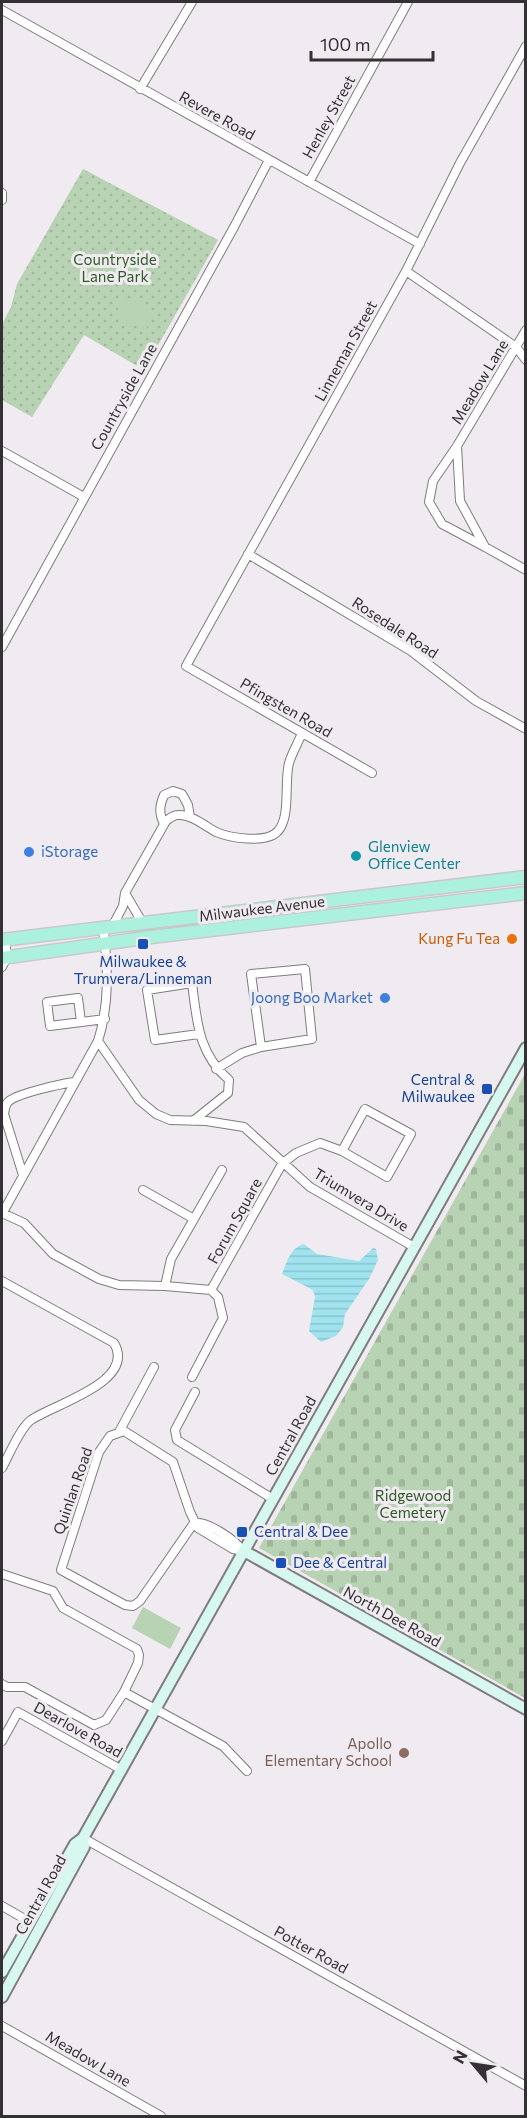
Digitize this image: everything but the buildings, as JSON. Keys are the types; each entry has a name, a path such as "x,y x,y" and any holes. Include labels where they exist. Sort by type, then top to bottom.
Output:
{"main road":[{"name":"Milwaukee Avenue","path":"3,940 525,877"},
{"path":"402,908 406,899 412,895 462,889 475,883"},
{"name":"Milwaukee Avenue","path":"3,961 105,944 525,893"},
{"name":"Central Road","path":"2,1972 75,1844 84,1838 525,1048"},
{"name":"North Dee Road","path":"244,1551 525,1709"},
{"name":"Central Road","path":"2,1997 84,1847 84,1838"}],"street":[{"path":"140,89 191,2"},
{"name":"Henley Street","path":"309,182 408,2"},
{"name":"Revere Road","path":"2,10 420,244"},
{"name":"Linneman Street","path":"186,666 406,271 460,163 525,46"},
{"name":"Countryside Lane","path":"2,647 269,160"},
{"path":"2,193 2,200"},
{"path":"406,271 516,347 525,360"},
{"name":"Meadow Lane","path":"525,330 457,446 433,481 429,502 442,524 525,570"},
{"path":"457,446 460,501 485,547"},
{"path":"2,451 84,497"},
{"name":"Rosedale Road","path":"248,554 411,651 476,701 525,729"},
{"name":"Pfingsten Road","path":"186,666 372,773"},
{"path":"192,1377 223,1318 222,1307 211,1290 119,1285 99,1279 53,1254 24,1223 2,1213 98,1041 105,1019 108,986 105,944 108,926 123,906 125,893 164,824 172,816 180,814 227,836 256,839 272,837 280,829 284,819 289,764 302,733"},
{"path":"164,824 159,814 160,804 164,795 173,791 182,794 188,805 190,818"},
{"path":"125,893 142,922"},
{"path":"3,940 3,961"},
{"path":"216,1069 242,1053 261,1047 312,1039 305,969 250,974 261,1047"},
{"path":"193,1121 228,1094 229,1080 216,1069 206,1053 199,1034 192,983 147,990 155,1040 199,1034"},
{"path":"81,1022 78,998 47,1002 50,1026 105,1019"},
{"name":"Triumvera Drive","path":"98,1041 139,1100 156,1114 170,1120 244,1127 282,1164 310,1187 414,1247"},
{"path":"23,1175 4,1114 5,1106 9,1101 47,1088 74,1082"},
{"path":"282,1164 296,1153 320,1143 342,1150 387,1177 411,1134 365,1109 342,1150"},
{"name":"Forum Square","path":"211,1290 282,1164"},
{"path":"165,1286 171,1259 222,1170"},
{"path":"143,1190 194,1219"},
{"path":"2,1281 114,1343 119,1351 118,1361 111,1373 97,1385 30,1421 2,1468"},
{"name":"Quinlan Road","path":"154,1367 121,1431 110,1436 99,1452 61,1570 125,1605 133,1606 140,1601 194,1522"},
{"path":"195,1392 175,1430 177,1440 273,1499"},
{"path":"121,1431 173,1462 198,1528 233,1549 244,1551"},
{"path":"2,1574 53,1591 63,1608 136,1649 139,1655 138,1663 124,1692 106,1720 94,1725 25,1687 7,1687 2,1684"},
{"path":"124,1692 223,1746 247,1771"},
{"name":"Dearlove Road","path":"2,1741 18,1712 122,1770"},
{"name":"Potter Road","path":"84,1838 525,2086"},
{"path":"2,1906 30,1922"},
{"name":"Meadow Lane","path":"2,2026 161,2116"}],"green space":[{"name":"Countryside Lane Park","path":"83,169 218,240 144,370 84,335 32,417 2,400 2,324 11,307 17,284"},
{"path":"124,296 155,312 145,331 115,315"},
{"name":"Ridgewood Cemetery","path":"525,1074 525,1698 259,1548"},
{"path":"143,1607 181,1628 170,1649 132,1628"}],"water":[{"path":"304,1244 317,1254 359,1261 373,1248 376,1249 378,1260 369,1279 345,1314 343,1327 336,1336 321,1342 309,1331 315,1297 313,1290 282,1274 292,1252"}],"place":[{"name":"iStorage","path":"29,852"},
{"name":"Glenview Office Center","path":"356,856"},
{"name":"Kung Fu Tea","path":"512,939"},
{"name":"Milwaukee & Trumvera/Linneman","path":"143,944"},
{"name":"Joong Boo Market","path":"385,998"},
{"name":"Central & Milwaukee","path":"487,1089"},
{"name":"Central & Dee","path":"242,1532"},
{"name":"Dee & Central","path":"281,1563"},
{"name":"Apollo Elementary School","path":"404,1753"}]}
